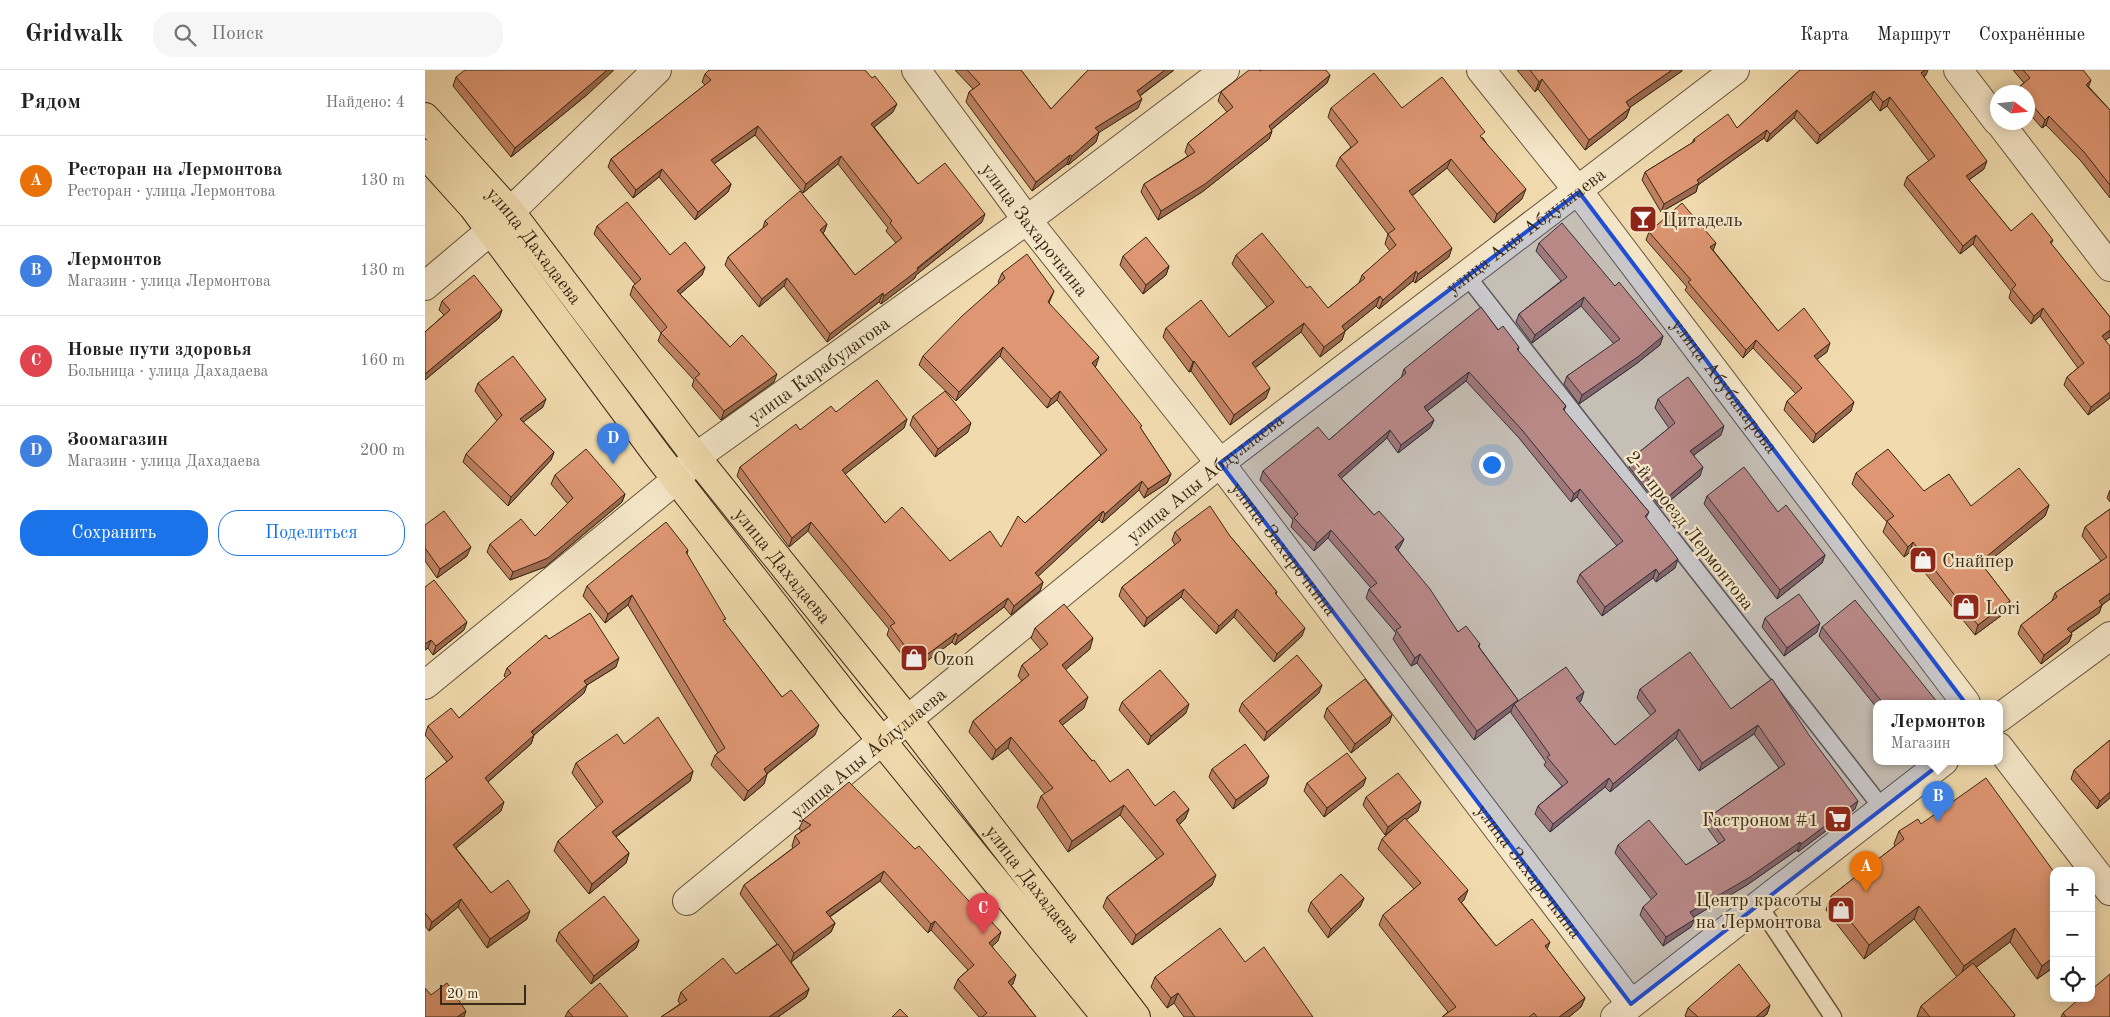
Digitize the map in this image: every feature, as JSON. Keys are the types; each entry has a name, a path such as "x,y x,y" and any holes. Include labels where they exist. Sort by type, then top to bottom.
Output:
{"main road":[{"name":"улица Дахадаева","path":"425,117 510,212 696,457 908,720 1100,1007"},
{"name":"улица Дахадаева","path":"425,154 473,207 489,232 677,479 882,741 1100,1007 1136,1017"}],"street":[{"path":"425,286 489,232 657,70"},
{"name":"улица Захарочкина","path":"916,70 1027,220 1220,463 1623,1011"},
{"name":"улица Карабудагова","path":"425,685 677,479 696,457 1027,220 1225,70"},
{"name":"улица Абубакарова","path":"1481,70 1579,192 1964,700"},
{"name":"улица Ацы Абдуллаева","path":"687,901 1220,463 1579,192 1735,70"},
{"path":"1958,70 1990,112"},
{"path":"2004,130 2110,267"},
{"path":"2003,715 2110,636"},
{"path":"2003,752 2110,891"},
{"path":"1623,1011 1939,765"}],"lane":[{"name":"2-й проезд Лермонтова","path":"1467,276 1883,809"},
{"path":"1758,904 1833,1017"}],"highlighted area":[{"path":"1579,192 1985,729 1631,1004 1220,463"}],"building":[{"path":"465,70 607,70 515,148 456,77"},
{"path":"709,70 865,70 872,78 875,76 897,104 871,124 918,184 945,163 985,214 917,268 918,270 884,296 883,293 830,334 787,278 762,299 728,257 768,224 765,221 800,191 827,224 820,230 855,275 902,238 890,223 892,221 841,156 806,184 758,126 711,160 731,184 698,212 662,169 636,190 611,159 711,80 705,74"},
{"path":"967,70 1021,70 1051,109 1088,70 1165,70 1137,91 1142,99 1095,128 1099,132 1072,156 1070,155 1036,182 969,92 980,84"},
{"path":"1249,70 1326,70 1330,75 1269,126 1272,131 1205,184 1161,211 1144,184 1195,152 1188,143 1233,107 1221,92"},
{"path":"1530,70 1672,70 1626,102 1630,108 1589,140 1542,79 1539,82"},
{"path":"1800,70 1925,70 1921,73 1987,161 1966,176 2011,231 2032,213 2053,240 2050,242 2110,317 2110,330 2102,336 2110,346 2110,392 2091,407 2067,377 2084,363 2043,308 2034,316 2012,289 2016,285 1976,235 1963,246 1907,177 1935,156 1890,97 1883,102 1874,91 1820,135 1797,110 1770,134 1767,130 1697,180 1699,183 1664,204 1645,172 1695,141 1694,139 1728,114 1737,128"},
{"path":"2023,70 2083,70 2091,80 2086,85 2110,110 2110,185 2084,152 2049,116 2045,120 2035,108 2035,85 2022,85 2030,78"},
{"path":"1374,73 1402,108 1442,77 1485,132 1480,136 1526,189 1497,214 1451,159 1409,191 1452,248 1418,274 1416,271 1383,300 1380,296 1342,326 1345,331 1324,347 1304,323 1252,363 1270,388 1234,415 1194,361 1166,328 1201,300 1229,337 1274,302 1236,255 1262,233 1307,288 1310,286 1328,308 1365,278 1362,275 1396,245 1388,234 1395,229 1340,157 1358,142 1331,108"},
{"path":"627,202 670,255 685,242 705,267 677,291 730,347 742,335 777,374 724,411 695,378 700,374 661,333 667,327 633,286 641,279 597,226"},
{"path":"1682,203 1716,243 1710,247 1778,331 1804,308 1830,343 1814,356 1854,402 1816,434 1787,401 1802,388 1756,340 1746,350 1688,282 1691,280 1649,232"},
{"path":"1562,223 1615,286 1619,282 1663,336 1639,356 1582,395 1567,376 1620,339 1584,297 1535,335 1519,314 1567,277 1539,243"},
{"path":"1146,237 1169,266 1146,285 1123,256"},
{"path":"1027,254 1054,291 1048,302 1099,357 1092,363 1142,426 1140,427 1171,474 1148,489 1142,481 1105,514 1103,511 1035,573 1043,582 1014,606 1008,598 958,636 956,633 917,662 890,626 895,623 811,522 792,538 740,467 796,424 800,430 831,406 836,412 877,380 907,419 842,470 885,523 902,507 950,561 990,531 1001,547 1018,516 1025,523 1107,450 1060,391 1051,399 1003,347 959,392 923,356 962,316 1005,278 1002,273"},
{"path":"474,275 502,310 425,374 425,332 450,310 442,301"},
{"path":"1481,307 1498,330 1503,326 1519,347 1517,349 1566,406 1563,409 1649,512 1645,516 1678,559 1659,574 1656,569 1605,607 1580,574 1623,541 1580,489 1574,494 1522,430 1469,372 1424,407 1434,420 1401,445 1390,430 1338,475 1374,515 1379,511 1404,539 1395,547 1430,589 1458,632 1466,626 1480,644 1478,646 1518,700 1477,731 1420,654 1415,658 1396,630 1401,627 1369,589 1377,583 1331,530 1317,543 1294,518 1298,514 1263,471 1318,427 1329,440 1406,373 1404,369"},
{"path":"513,356 546,399 520,419 554,452 511,497 466,454 502,415 478,383"},
{"path":"1688,377 1724,426 1690,451 1703,467 1664,500 1632,458 1675,423 1658,399"},
{"path":"945,391 971,423 938,449 913,416"},
{"path":"586,449 625,494 548,558 513,572 490,544 521,519 535,536 573,498 555,475"},
{"path":"1888,449 1924,491 1949,474 1971,506 2019,468 2049,505 1980,562 2010,601 1978,625 1913,542 1908,547 1887,521 1894,516 1856,473"},
{"path":"1744,467 1778,512 1786,505 1825,555 1780,590 1707,496"},
{"path":"1210,506 1230,536 1305,628 1277,654 1237,609 1219,626 1184,589 1147,618 1122,587 1181,540 1175,532"},
{"path":"2110,509 2110,593 2099,601 2102,605 2067,629 2072,634 2044,655 2021,625 2057,597 2055,593 2107,557 2085,527"},
{"path":"444,511 471,547 440,569 425,548 425,525"},
{"path":"666,522 688,550 686,552 726,619 723,620 782,697 791,690 819,725 764,769 767,774 748,791 715,755 725,748 632,595 608,614 587,586"},
{"path":"434,580 467,622 436,646 431,640 425,644 425,587"},
{"path":"1799,594 1820,623 1787,648 1765,618"},
{"path":"1855,600 1936,700 1881,700 1822,627"},
{"path":"1064,604 1093,638 1062,665 1088,697 1059,721 1092,761 1094,760 1110,782 1128,769 1155,806 1174,791 1189,809 1176,820 1216,875 1136,935 1107,897 1164,854 1124,805 1072,841 1041,796 1053,788 1011,737 996,750 973,721 1029,675 1022,665 1048,644 1035,628"},
{"path":"590,613 619,658 584,681 587,685 531,732 534,735 485,778 504,802 453,845 491,893 508,880 530,911 490,939 461,899 432,922 425,913 425,779 453,757 428,726 451,708 459,718 511,673 507,668 546,635 549,639"},
{"path":"1690,652 1731,709 1772,679 1809,735 1858,801 1801,844 1800,842 1750,877 1690,912 1695,919 1666,937 1643,907 1657,894 1618,845 1649,820 1686,865 1725,840 1709,817 1785,764 1758,725 1702,763 1679,729 1613,784 1609,778 1553,824 1538,806 1568,782 1547,757 1550,755 1514,704 1566,667 1584,692 1576,698 1615,745 1656,711 1640,689"},
{"path":"1297,655 1322,685 1267,732 1242,703"},
{"path":"1160,670 1189,704 1151,736 1122,702"},
{"path":"1365,679 1392,715 1355,744 1327,708"},
{"path":"658,717 693,771 612,832 629,853 592,884 558,841 603,802 576,763 617,734 624,744"},
{"path":"2110,740 2110,792 2100,801 2074,770"},
{"path":"1245,744 1269,776 1236,800 1212,769"},
{"path":"1347,753 1366,778 1327,808 1307,783"},
{"path":"1398,773 1421,802 1388,827 1366,797"},
{"path":"1986,778 2050,867 2050,960 2042,966 2015,928 1964,966 1919,906 1869,945 1831,896 1904,839 1899,831 1918,819 1921,824"},
{"path":"849,782 915,849 919,846 976,909 978,907 1001,932 989,943 1016,975 1008,982 1036,1017 982,1017 987,1013 958,979 974,965 935,921 931,924 884,871 826,912 835,923 794,953 744,885 800,843 795,836 811,825 803,820"},
{"path":"1405,818 1468,890 1458,899 1496,946 1532,919 1550,942 1545,946 1585,998 1559,1017 1537,1017 1534,1013 1529,1017 1442,1017 1456,1007 1383,915 1421,883 1382,839"},
{"path":"1341,874 1364,898 1331,929 1311,902"},
{"path":"604,896 639,940 594,976 559,932"},
{"path":"1220,928 1245,962 1264,947 1313,1017 1195,1017 1178,993 1171,998 1155,977"},
{"path":"778,944 809,989 769,1017 661,1017 687,1000 681,992 723,958 736,974"},
{"path":"1973,963 2015,1015 2013,1017 1930,1017 1921,1006"},
{"path":"1739,964 1770,1005 1756,1017 1698,1017 1688,1008"},
{"path":"2110,974 2110,1017 2066,1017 2063,1013 2075,1002 2095,1002 2095,987"},
{"path":"447,983 466,1011 457,1017 425,1017 425,988 431,995"},
{"path":"600,983 628,1017 573,1017 568,1011"},
{"path":"900,1009 908,1017 892,1017"}],"place":[{"name":"Цитадель","path":"1643,219"},
{"name":"Зоомагазин","path":"613,464"},
{"name":"Снайпер","path":"1923,560"},
{"name":"Lori","path":"1966,607"},
{"name":"Ozon","path":"914,658"},
{"name":"Гастроном #1","path":"1838,819"},
{"name":"Лермонтов","path":"1938,822"},
{"name":"Ресторан на Лермонтова","path":"1866,892"},
{"name":"Центр красоты на Лермонтова","path":"1841,910"},
{"name":"Новые пути здоровья","path":"983,934"}]}
